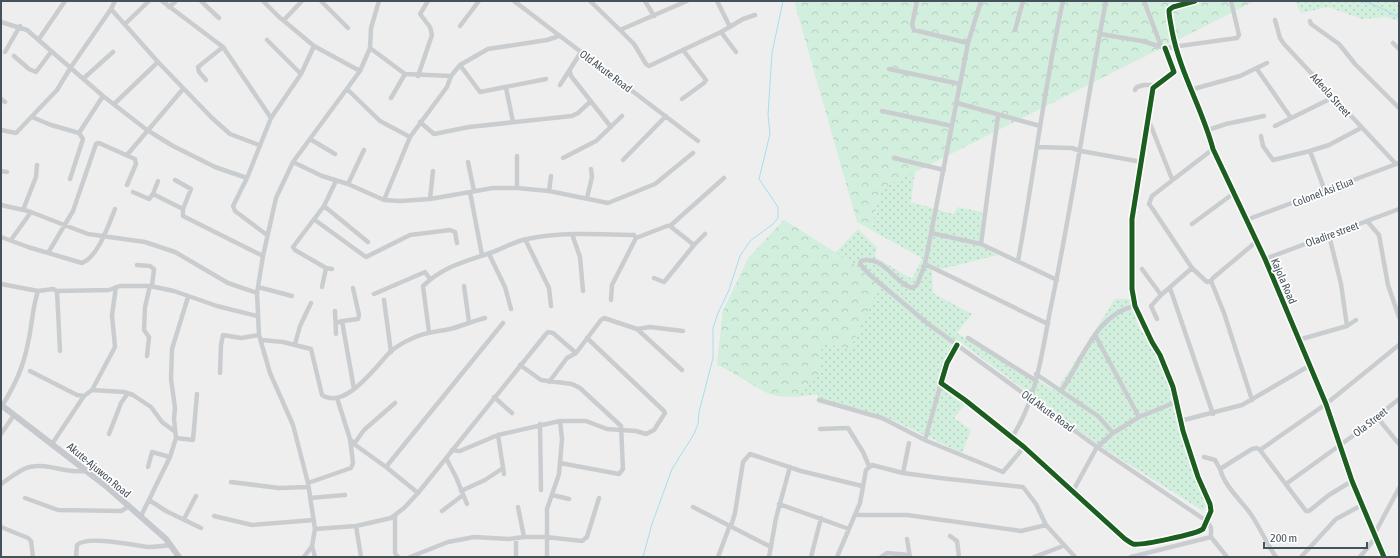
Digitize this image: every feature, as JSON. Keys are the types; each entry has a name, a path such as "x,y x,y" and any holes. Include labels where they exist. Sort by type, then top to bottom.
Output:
{"main road":[{"name":"Akute-Ajuwon Road","path":"1,406 106,486 166,539 179,557"}],"street":[{"path":"39,39 65,1"},
{"path":"1,130 16,133 57,90 115,1"},
{"path":"125,24 149,1"},
{"path":"162,1 223,47 271,118"},
{"path":"169,7 176,1"},
{"path":"201,1 219,18"},
{"path":"263,1 314,46 360,71"},
{"path":"284,20 302,1"},
{"path":"321,1 348,28"},
{"path":"304,557 312,546 315,530 308,485 293,425 270,373 260,337 257,316 257,294 267,235 276,198 293,162 360,71 370,48 371,28 379,1"},
{"path":"418,76 432,35 430,27 420,14 428,1"},
{"path":"460,26 480,1"},
{"name":"Old Akute Road","path":"514,1 698,140"},
{"path":"590,1 634,44 646,64 649,66 721,32 743,19 755,15"},
{"path":"645,1 654,16"},
{"path":"620,30 687,1"},
{"path":"716,1 730,27"},
{"path":"917,1 912,25 914,30 968,43"},
{"path":"981,1 968,43 925,264 1048,324"},
{"path":"1015,30 1023,1"},
{"path":"1018,260 1047,80 1063,1"},
{"path":"1012,437 1027,408 1048,324 1106,1"},
{"path":"1135,90 1137,87 1144,85 1155,85 1174,72 1144,1"},
{"name":"Kajola Road","path":"1195,1 1173,7 1169,12 1175,47 1190,90 1208,130 1213,149 1264,259 1326,404 1352,481 1384,557"},
{"path":"1100,34 1163,47 1175,47 1238,37 1231,1"},
{"path":"111,9 183,89 230,134 259,145"},
{"name":"Adeola Street","path":"1275,20 1280,38 1284,44 1332,98 1397,164"},
{"path":"1310,21 1311,24 1339,44 1355,64 1399,108"},
{"path":"1,22 20,26 27,30 103,96 147,130 172,146 215,167 247,178"},
{"path":"5,52 20,26"},
{"path":"721,32 736,52"},
{"path":"384,200 410,137 447,87 451,76 460,65 488,49 547,40 559,36"},
{"path":"267,40 301,74"},
{"path":"1393,43 1399,50"},
{"path":"267,235 233,208 247,178 271,118 301,74 314,46"},
{"path":"206,80 199,72 198,67 223,47"},
{"path":"370,48 405,74 418,76 438,74 451,76"},
{"path":"682,99 706,80 683,50"},
{"path":"14,56 29,69 36,72 51,52"},
{"path":"84,78 113,52"},
{"path":"560,85 570,72 581,52"},
{"path":"114,104 158,62"},
{"path":"1190,90 1240,76 1268,63"},
{"path":"460,65 480,92 546,79"},
{"path":"889,68 960,84"},
{"path":"1257,69 1291,118"},
{"path":"570,72 571,76 611,127"},
{"path":"391,98 405,74"},
{"path":"941,383 1024,447 1132,544 1178,537 1201,531 1208,522 1211,511 1210,504 1198,477 1180,421 1173,387 1160,355 1135,306 1132,275 1132,219 1155,85"},
{"path":"506,88 513,122"},
{"path":"127,155 183,89"},
{"path":"347,89 380,121 410,137"},
{"path":"79,133 103,96"},
{"path":"1275,126 1332,98"},
{"path":"420,122 434,134 469,127 572,116 578,113 591,101"},
{"path":"957,103 998,116 1040,126"},
{"path":"882,111 952,126"},
{"path":"563,158 596,141 622,116"},
{"path":"624,160 666,116"},
{"path":"981,244 998,116"},
{"path":"1208,130 1226,124 1264,116"},
{"path":"32,117 51,125 79,133 83,139 70,179"},
{"path":"1148,120 1172,179"},
{"path":"1261,136 1263,146 1273,160 1329,145 1361,128"},
{"path":"310,139 335,154"},
{"path":"48,253 73,211 96,144 99,143 135,159 136,164 127,185"},
{"path":"1037,147 1072,148 1080,151 1142,162"},
{"path":"1213,149 1172,179 1152,196 1149,204 1192,268 1203,280 1207,282 1211,281 1256,242"},
{"path":"348,184 364,150"},
{"path":"1310,151 1325,191"},
{"path":"293,162 384,200 400,201 430,199 472,191 517,188 549,191 612,202 648,188 693,153"},
{"path":"517,156 517,188"},
{"path":"894,158 944,170"},
{"path":"468,162 482,255"},
{"name":"Colonel Asi Elua","path":"1246,220 1397,164"},
{"path":"23,210 36,177 37,165"},
{"path":"587,198 592,177 591,169"},
{"path":"1,171 7,172"},
{"path":"430,199 432,171"},
{"path":"549,191 551,176"},
{"path":"611,300 612,285 636,238 670,226 724,178"},
{"path":"175,180 191,189 183,209 183,216 263,256"},
{"path":"133,192 149,199 153,194 158,181"},
{"path":"332,269 326,268 294,249 294,245 315,220 324,206 336,181"},
{"path":"1192,224 1234,193"},
{"path":"153,194 183,209"},
{"path":"1,205 31,212 88,234 146,242 175,252 228,283 257,294"},
{"path":"324,206 368,242"},
{"path":"1,237 82,263 88,260 103,237 115,209"},
{"name":"Oladire street","path":"1264,259 1399,209"},
{"path":"11,240 31,212"},
{"path":"315,220 366,257 410,235 450,230 455,232 457,243"},
{"path":"1367,221 1379,235 1385,273 1399,317"},
{"path":"670,226 694,245"},
{"path":"931,233 981,244 1018,260 1057,280"},
{"path":"429,332 423,286 430,279 451,266 489,254 525,239 572,234 634,236 636,238"},
{"path":"572,234 580,257 583,291"},
{"path":"654,278 664,282 694,245 705,234"},
{"path":"1330,235 1340,284 1346,326"},
{"path":"525,239 548,288 551,306"},
{"path":"489,254 505,287 511,309"},
{"name":"Old Akute Road","path":"925,264 917,285 912,288 873,260 867,259 861,261 861,266 912,312 1097,447 1208,522"},
{"path":"137,265 150,266 154,269 145,307 144,330 149,337 146,356"},
{"path":"322,287 326,268"},
{"path":"1157,319 1151,309 1151,306 1192,268"},
{"path":"1142,269 1161,296"},
{"path":"374,294 425,272 430,279"},
{"path":"1211,281 1224,313 1252,400"},
{"path":"1,284 38,291 53,289 58,291 109,290 116,287 151,286 174,291 222,308 257,316"},
{"path":"464,286 469,322"},
{"path":"52,444 84,396 92,390 115,348 112,315 116,287"},
{"path":"258,287 278,291 292,296"},
{"path":"336,323 358,319 359,315 353,288"},
{"path":"1170,288 1213,414"},
{"path":"1,406 15,385 23,365 28,342 32,310 38,291"},
{"path":"58,291 60,351"},
{"path":"141,516 170,457 176,438 174,431 175,408 171,379 172,349 188,297"},
{"path":"384,300 391,352"},
{"path":"294,344 300,326 311,303"},
{"path":"1061,391 1095,335 1107,321 1118,312 1135,306"},
{"path":"335,311 336,334"},
{"path":"220,373 221,345 223,336 241,338 260,337 294,344 308,347 312,351 322,395 337,398 354,389 372,374 391,352 410,339 429,332 450,329 485,318"},
{"path":"549,382 567,358 576,353 604,318 637,329 682,370"},
{"path":"1298,340 1346,326 1356,320"},
{"path":"342,322 354,389"},
{"path":"386,467 503,323"},
{"path":"637,329 650,327 683,331"},
{"path":"315,530 356,526 395,516 418,493 548,332 553,333 576,353"},
{"path":"1095,335 1139,417"},
{"path":"452,450 460,451 498,435 540,424 560,421 586,421 607,429 649,434 654,430 665,413 664,410 587,338"},
{"path":"968,338 1035,380"},
{"path":"924,440 941,383 948,363 957,345"},
{"path":"1260,450 1326,404 1399,345"},
{"path":"520,365 536,378 549,382 572,384 580,388 619,424 623,469 619,474 560,462"},
{"path":"1180,421 1213,414 1242,405 1309,366"},
{"path":"30,372 77,395 84,396"},
{"path":"1036,374 1093,412 1113,433"},
{"path":"92,390 128,392 152,407 162,422 174,431"},
{"path":"109,434 121,403 128,392"},
{"path":"176,438 193,440 198,394"},
{"path":"494,397 512,413"},
{"path":"231,482 279,488 308,485 351,468 353,463 350,438 337,398"},
{"name":"Ola Street","path":"1286,484 1340,445 1399,399"},
{"path":"819,400 882,418 924,440 1003,472 1024,447"},
{"path":"1073,491 1097,447 1113,433 1139,417 1176,402"},
{"path":"354,444 364,430 395,403"},
{"path":"1,434 14,415"},
{"path":"1377,417 1399,444"},
{"path":"547,557 547,509 556,486 560,462 562,439 560,421"},
{"path":"540,424 541,490"},
{"path":"820,429 848,428 863,452 869,466 862,486 860,503 837,557"},
{"path":"498,435 504,474"},
{"path":"350,438 354,444 418,493"},
{"path":"903,473 909,443"},
{"path":"1220,470 1252,449 1257,448 1304,509 1309,511 1329,494 1352,481"},
{"path":"148,467 152,452 170,457"},
{"path":"718,557 735,513 743,462 750,454 790,467 862,486"},
{"path":"1204,456 1215,460 1232,491 1257,524 1264,539 1276,557"},
{"path":"446,458 467,504"},
{"path":"1,484 26,468 41,466 73,472 85,471"},
{"path":"869,466 903,473 980,483 1020,486 1026,490 1046,525 1063,546 1075,557"},
{"path":"769,557 779,504 790,467"},
{"path":"442,511 462,493 503,468"},
{"path":"1360,557 1376,535 1399,488"},
{"path":"310,498 345,495"},
{"path":"552,495 569,499"},
{"path":"184,519 196,496"},
{"path":"25,498 62,510 121,511 128,507"},
{"path":"410,557 454,540 474,538 546,537 580,541 585,540 599,498"},
{"path":"149,500 166,511 201,528"},
{"path":"779,504 849,529"},
{"path":"1300,557 1336,519 1362,505"},
{"path":"518,507 524,537"},
{"path":"693,507 771,548"},
{"path":"855,515 907,515 1021,531 1046,525"},
{"path":"214,516 252,525 314,520"},
{"path":"395,516 395,553 398,557"},
{"path":"811,557 821,518"},
{"path":"1208,522 1212,528 1211,537 1227,557"},
{"path":"356,526 361,557"},
{"path":"1,527 28,538 31,541 33,557"},
{"path":"950,536 957,540 959,557"},
{"path":"1131,557 1211,537"},
{"path":"516,538 516,557"},
{"path":"881,557 887,553 909,556 906,539"},
{"path":"76,557 77,545 80,543 103,541 149,547 170,545"},
{"path":"312,546 315,557"},
{"path":"1034,557 1063,546"}],"green space":[{"path":"794,1 1255,1 881,189 871,230 857,222"},
{"path":"1295,1 1399,1 1399,7 1395,7 1399,9 1399,21 1385,17 1362,19 1328,7 1301,13"},
{"path":"916,164 911,202 953,214 958,207 982,212 980,246 998,255 942,269 926,262 932,270 933,293 972,314 957,333 1056,391 1115,299 1130,299 1138,325 1160,361 1170,387 1184,442 1206,507 1203,511 1097,444 959,341 940,380 967,402 954,418 971,430 962,453 890,419 817,401 818,394 793,397 774,395 717,365 723,311 749,257 784,220 835,253 858,229 877,248 875,257 912,279 922,258 871,230 881,189"},
{"path":"784,220 851,262 880,285 850,349 822,343 820,375 793,397 769,394 730,370 717,365 723,311 749,257"}],"waterway":[{"path":"643,557 652,524 672,469 694,434 698,424 699,412 713,358 713,328 718,313 729,290 740,256 750,241 773,224 778,218 778,207 759,179 770,134 768,115 772,53 783,1"},
{"path":"1360,1 1372,4 1399,17"}],"cycle path":[{"path":"1195,1 1173,7 1169,10 1172,31 1180,61 1213,149 1265,259 1326,404 1352,481 1384,557"},
{"path":"957,345 947,363 941,383 1024,447 1125,539 1133,544 1146,543 1180,536 1203,529 1211,511 1210,504 1198,477 1183,431 1173,387 1160,355 1152,342 1135,306 1132,289 1132,219 1153,88 1174,72 1165,48"}]}
